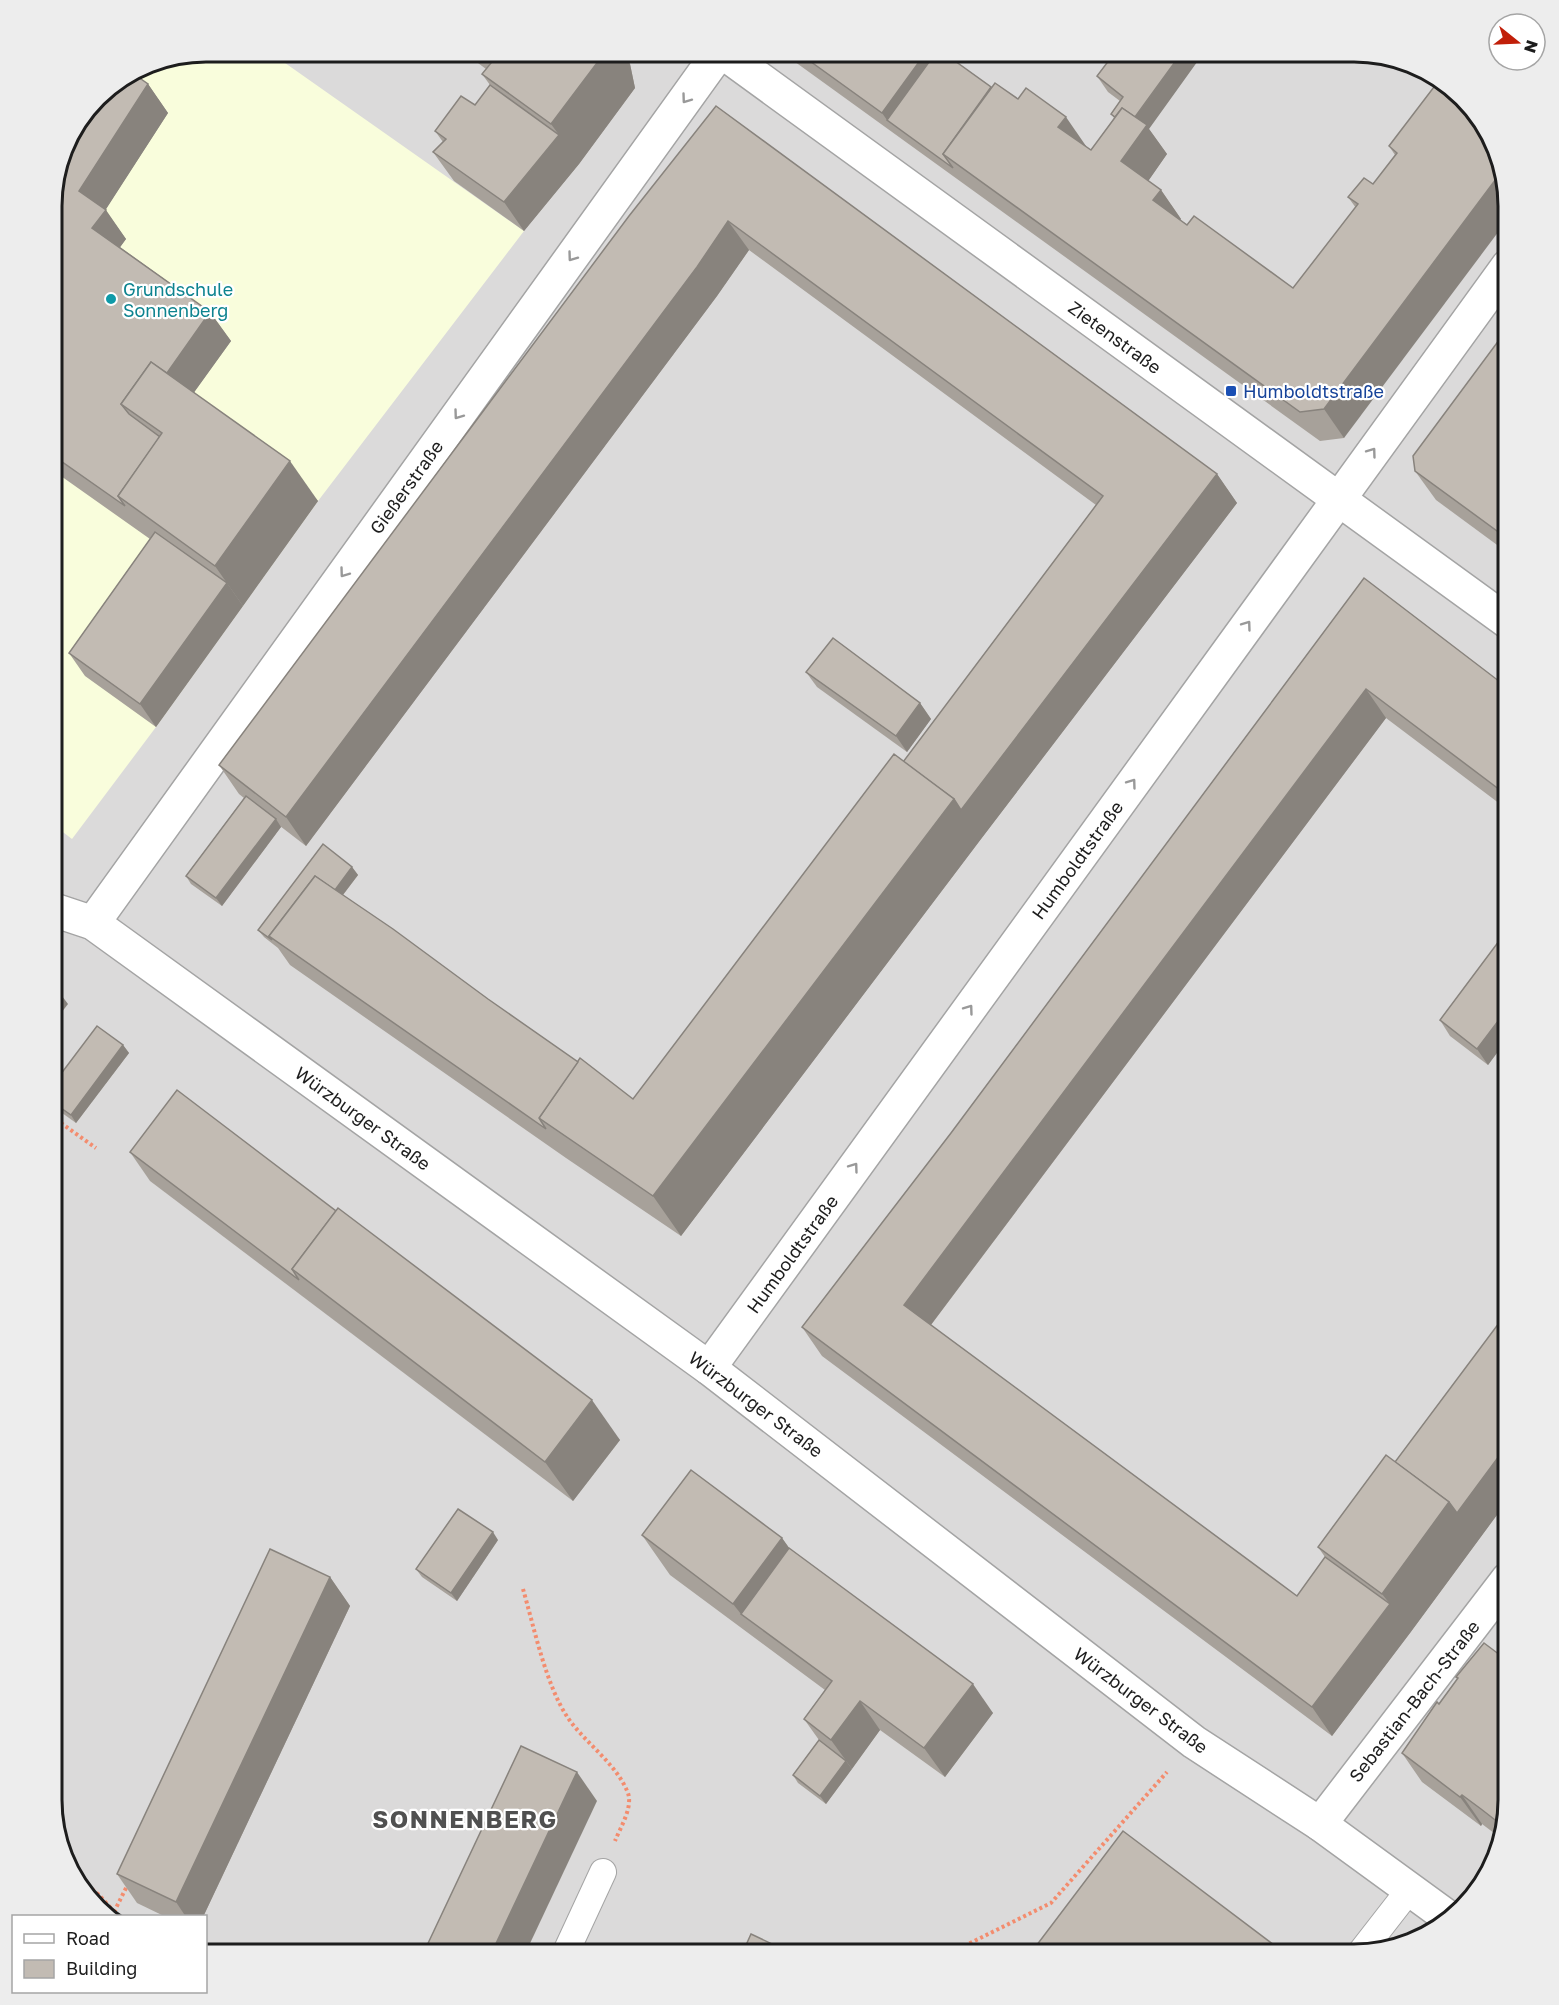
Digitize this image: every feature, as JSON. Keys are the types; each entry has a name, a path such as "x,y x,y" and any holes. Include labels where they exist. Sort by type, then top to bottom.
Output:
{"street":[{"name":"Gießerstraße","path":"93,923 713,62"},
{"name":"Zietenstraße","path":"736,62 1498,615"},
{"name":"Humboldtstraße","path":"710,1368 1498,280"},
{"name":"Würzburger Straße","path":"62,913 93,923 710,1368 1194,1742 1320,1824 1442,1913"},
{"name":"Sebastian-Bach-Straße","path":"1320,1824 1498,1592"}],"lane":[{"path":"570,1944 603,1872"},
{"path":"1368,1942 1410,1889"}],"path":[{"path":"62,1124 96,1149"},
{"path":"523,1589 551,1686 567,1717 617,1774 628,1795 627,1810 603,1872"},
{"path":"968,1944 1051,1903 1194,1742"},
{"path":"114,1911 130,1881"},
{"path":"94,1891 111,1909"}],"shaded area":[{"path":"196,62 1363,62 1382,64 1409,72 1434,86 1462,110 1487,150 1493,168 1498,205 1498,1800 1493,1837 1483,1863 1462,1895 1449,1908 1417,1929 1400,1936 1382,1941 1354,1944 207,1944 207,1915 120,1915 97,1895 72,1855 66,1837 62,1800 62,196 70,157 86,125 97,110 118,91 150,72 177,64"},
{"path":"196,62 284,62 524,231 318,501 156,727 72,839 62,831 62,196 70,157 82,132 97,110 118,91 150,72 177,64"}],"building":[{"path":"492,62 598,62 551,124 482,74"},
{"path":"811,62 919,62 882,113"},
{"path":"929,62 956,62 991,87 943,154 953,168 887,120"},
{"path":"1108,62 1175,62 1135,117 1122,108 1115,117 1111,114 1123,97 1097,76"},
{"name":"Grundschule Sonnenberg","path":"139,78 148,84 79,191 106,210 92,228 210,312 167,373 151,362 121,404 129,414 160,437 118,496 125,506 62,462 62,196 66,168 72,150 86,125 97,110 118,91"},
{"path":"995,83 1018,99 1026,88 1066,117 1058,127 1091,150 1122,108 1147,125 1121,161 1161,190 1153,200 1187,225 1194,216 1293,288 1358,204 1348,197 1364,178 1373,184 1397,153 1389,146 1434,86 1462,110 1473,125 1487,150 1495,180 1324,409 1300,412 943,154"},
{"path":"490,85 559,135 504,202 433,152 446,139 435,131 461,96 475,105"},
{"path":"716,106 1217,474 961,810 954,799 903,762 1103,496 728,221 697,267 286,817 219,765 629,216"},
{"path":"1498,341 1498,532 1415,471 1413,456"},
{"path":"151,362 290,461 215,566 118,496 162,433 121,404"},
{"path":"155,532 227,583 140,704 69,653"},
{"path":"1364,578 1498,680 1498,788 1366,689 904,1305 1297,1596 1325,1557 1390,1604 1312,1707 802,1327 951,1133"},
{"path":"833,638 920,703 896,736 806,672"},
{"path":"894,754 954,799 653,1196 539,1118 580,1058 633,1099"},
{"path":"246,796 276,819 216,898 186,876"},
{"path":"323,844 352,867 335,890 315,876 269,936 272,940 258,930"},
{"path":"315,876 578,1062 539,1118 546,1129 269,936"},
{"path":"1498,942 1498,1021 1477,1049 1440,1020"},
{"path":"97,1026 123,1045 71,1115 62,1109 62,1072"},
{"path":"177,1090 336,1211 292,1269 299,1280 130,1152"},
{"path":"338,1208 592,1400 545,1462 292,1269"},
{"path":"1498,1324 1498,1458 1457,1513 1449,1502 1395,1462"},
{"path":"1386,1455 1449,1502 1382,1594 1318,1547"},
{"path":"691,1470 782,1538 733,1604 642,1535"},
{"path":"458,1509 493,1532 451,1593 416,1569"},
{"path":"789,1548 973,1684 924,1748 860,1701 831,1740 804,1719 832,1681 741,1614"},
{"path":"270,1549 330,1577 176,1902 117,1874"},
{"path":"1484,1643 1498,1654 1498,1800 1496,1820 1462,1795 1460,1797 1402,1753 1437,1702 1439,1704 1458,1678 1456,1677"},
{"path":"819,1740 846,1761 820,1796 793,1775"},
{"path":"521,1746 577,1772 496,1944 428,1944"},
{"path":"1123,1831 1273,1944 1038,1944"},
{"path":"751,1934 772,1944 746,1944"}],"place":[{"name":"Grundschule Sonnenberg","path":"111,299"},
{"name":"Humboldtstraße","path":"1231,391"}],"district":[{"name":"SONNENBERG","path":"465,1818"}]}
